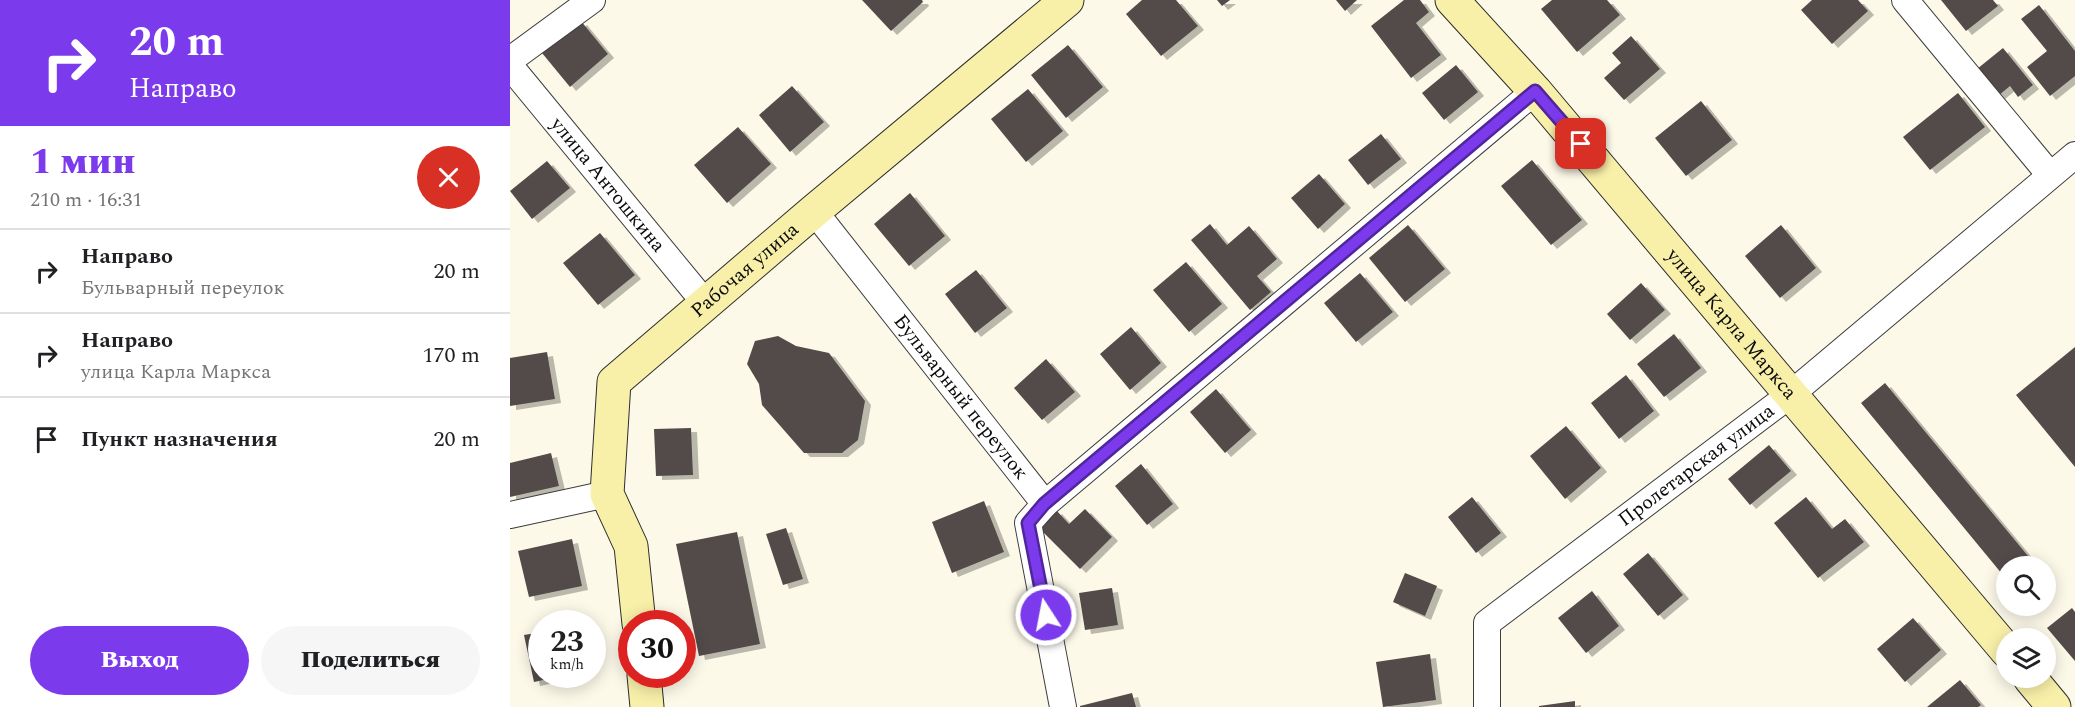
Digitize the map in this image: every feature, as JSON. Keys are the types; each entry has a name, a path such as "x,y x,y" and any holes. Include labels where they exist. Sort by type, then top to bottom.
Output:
{"street":[{"path":"510,60 592,0"},
{"name":"Рабочая улица","path":"638,610 632,546 607,494 614,382 1067,0"},
{"name":"улица Карла Маркса","path":"1452,0 1535,91 1996,638"},
{"path":"1905,0 2050,175"},
{"name":"улица Антошкина","path":"510,66 706,304"},
{"path":"1063,707 1028,523 1044,504 1535,91"},
{"name":"Пролетарская улица","path":"1487,707 1487,623 1791,394 2075,155"},
{"name":"Бульварный переулок","path":"814,211 1044,504"},
{"path":"510,515 607,494"},
{"path":"645,688 647,707"},
{"path":"2038,688 2054,707"}],"building":[{"path":"862,0 922,0 923,2 891,31"},
{"path":"1142,0 1176,0 1198,26 1161,56 1126,14"},
{"path":"1217,0 1230,0 1222,6"},
{"path":"1336,0 1357,0 1345,11"},
{"path":"1404,0 1420,0 1429,12 1416,23 1441,55 1411,78 1371,26"},
{"path":"1552,0 1607,0 1620,15 1577,52 1541,9"},
{"path":"1812,0 1858,0 1868,11 1832,44 1801,10"},
{"path":"1941,0 1993,0 1998,6 1966,31"},
{"path":"2039,5 2075,51 2075,76 2050,96 2027,67 2047,51 2021,19"},
{"path":"581,21 608,54 570,87 542,53"},
{"path":"1631,36 1660,69 1624,100 1604,78 1621,63 1612,53"},
{"path":"1068,45 1103,87 1066,118 1031,75"},
{"path":"2003,48 2033,85 2018,97 2010,86 1998,96 1977,69"},
{"path":"1456,65 1478,92 1444,120 1422,93"},
{"path":"792,86 824,122 790,152 759,115"},
{"path":"1028,89 1063,131 1026,162 991,119"},
{"path":"1958,93 1985,127 1930,170 1903,137"},
{"path":"1701,101 1732,140 1686,176 1655,138"},
{"path":"738,127 771,164 727,203 694,165"},
{"path":"1381,134 1401,159 1368,185 1348,160"},
{"path":"1532,160 1582,220 1551,245 1501,186"},
{"path":"547,161 570,188 532,219 510,191"},
{"path":"1319,174 1345,204 1318,229 1291,198"},
{"path":"910,193 945,236 909,266 874,224"},
{"path":"1210,224 1227,245 1249,226 1277,259 1257,276 1271,292 1250,310 1191,240"},
{"path":"1408,225 1445,269 1405,302 1369,258"},
{"path":"1781,225 1816,268 1780,298 1745,256"},
{"path":"600,233 635,275 598,305 563,263"},
{"path":"1186,262 1222,304 1189,332 1153,290"},
{"path":"976,270 1007,308 975,333 945,294"},
{"path":"1360,273 1393,312 1356,342 1324,303"},
{"path":"1641,283 1665,310 1630,340 1607,314"},
{"path":"1131,327 1161,363 1130,390 1100,354"},
{"path":"1674,334 1701,368 1664,397 1637,364"},
{"path":"778,336 796,346 829,353 865,401 858,440 842,453 804,453 762,405 759,384 747,364 755,341"},
{"path":"2075,347 2075,467 2016,395"},
{"path":"547,352 555,399 510,406 510,358"},
{"path":"1046,359 1075,392 1042,420 1014,388"},
{"path":"1626,375 1654,411 1619,439 1591,403"},
{"path":"1885,383 2028,556 1996,556 1996,567 1861,403"},
{"path":"1216,389 1251,430 1225,453 1190,412"},
{"path":"1566,426 1601,468 1565,499 1530,456"},
{"path":"691,428 693,475 656,476 654,429"},
{"path":"1769,445 1791,471 1750,505 1728,479"},
{"path":"551,453 559,486 510,497 510,463"},
{"path":"1141,464 1173,504 1147,525 1115,486"},
{"path":"1472,497 1501,533 1476,553 1448,517"},
{"path":"1806,497 1832,529 1845,519 1864,542 1818,578 1774,523"},
{"path":"984,501 1004,552 952,573 932,522"},
{"path":"1085,509 1112,537 1080,569 1038,527 1056,510 1069,524"},
{"path":"786,528 803,579 783,585 766,534"},
{"path":"737,532 760,644 699,656 696,641 696,610 690,610 676,544"},
{"path":"572,539 582,586 529,597 518,551"},
{"path":"1648,553 1683,595 1658,616 1623,574"},
{"path":"1405,573 1437,586 1425,616 1393,602"},
{"path":"1112,588 1118,625 1085,630 1079,593"},
{"path":"1592,591 1619,626 1586,653 1558,618"},
{"path":"2072,608 2075,612 2075,661 2056,639 2056,628 2047,628"},
{"path":"1913,618 1941,650 1905,682 1877,649"},
{"path":"528,634 528,654 524,635"},
{"path":"1430,654 1436,700 1383,707 1376,662"},
{"path":"1960,680 1981,705 1978,707 1927,707"},
{"path":"1132,693 1136,707 1080,707 1080,706"},
{"path":"1575,701 1575,707 1539,707 1539,706"}],"route":[{"path":"1046,615 1028,523 1044,504 1535,91 1581,144"}]}
